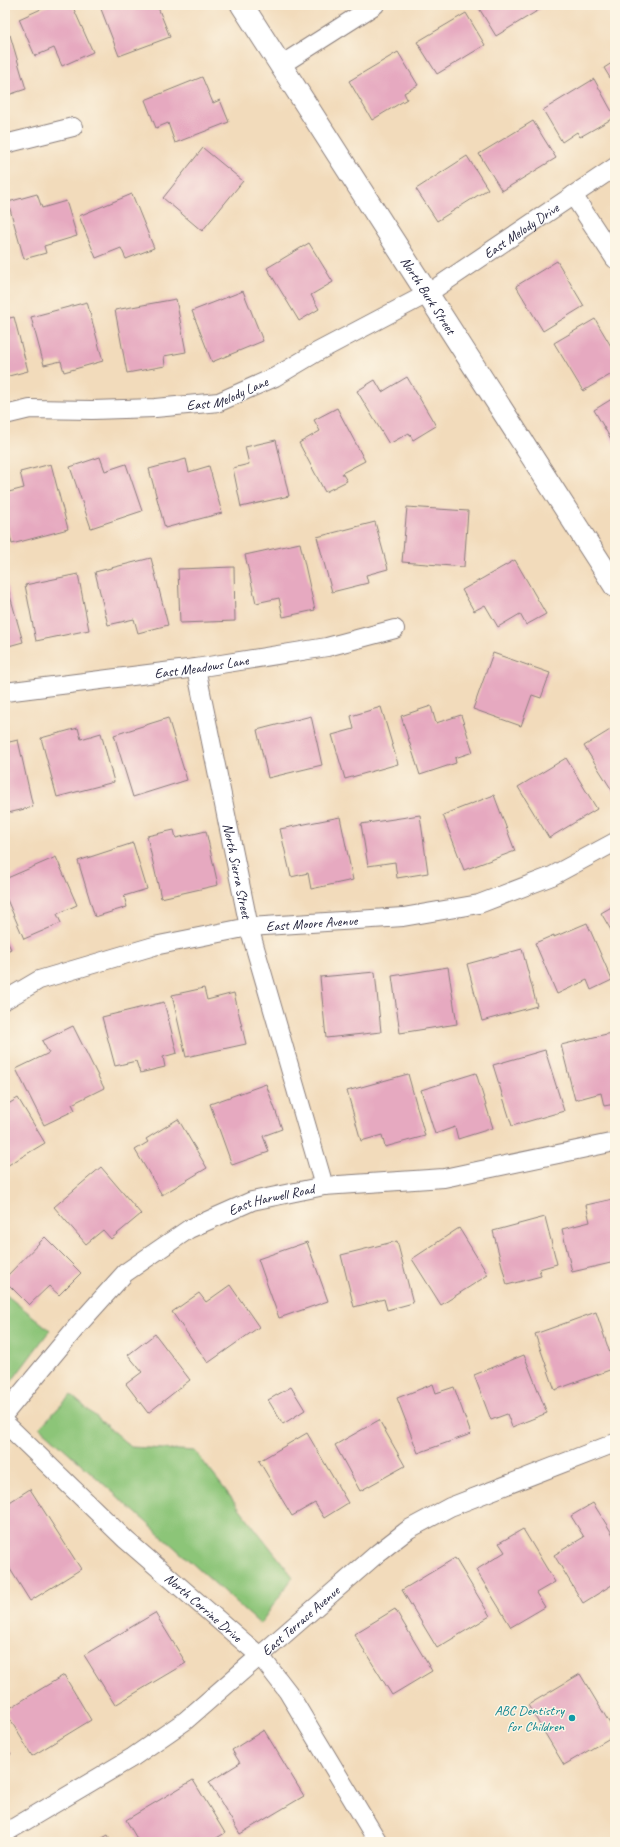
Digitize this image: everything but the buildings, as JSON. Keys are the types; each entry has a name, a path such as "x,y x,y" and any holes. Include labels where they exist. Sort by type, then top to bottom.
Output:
{"street":[{"name":"North Burk Street","path":"242,5 615,586"},
{"path":"281,65 375,5"},
{"path":"5,144 73,127"},
{"name":"East Melody Drive","path":"427,294 615,167"},
{"path":"573,195 615,259"},
{"name":"East Melody Lane","path":"5,415 30,409 92,410 155,408 219,402 275,377 317,352 427,294"},
{"name":"East Meadows Lane","path":"5,692 196,668 327,647 395,629"},
{"name":"North Sierra Street","path":"196,668 249,927 324,1186"},
{"name":"East Moore Avenue","path":"5,1000 39,980 154,946 249,927 403,918 479,904 552,876 615,842"},
{"name":"East Harwell Road","path":"5,1414 78,1324 125,1273 189,1229 252,1201 324,1186 444,1178 615,1142"},
{"name":"North Corrine Drive","path":"5,1423 126,1540 261,1657 288,1692 378,1842"},
{"name":"East Terrace Avenue","path":"5,1833 133,1758 186,1721 261,1657 378,1553 409,1529 450,1507 615,1443"}],"green space":[{"path":"5,1294 50,1330 5,1390"},
{"path":"71,1395 131,1447 195,1451 293,1577 260,1624 40,1427"}],"place":[{"name":"ABC Dentistry for Children","path":"572,1718"}]}
